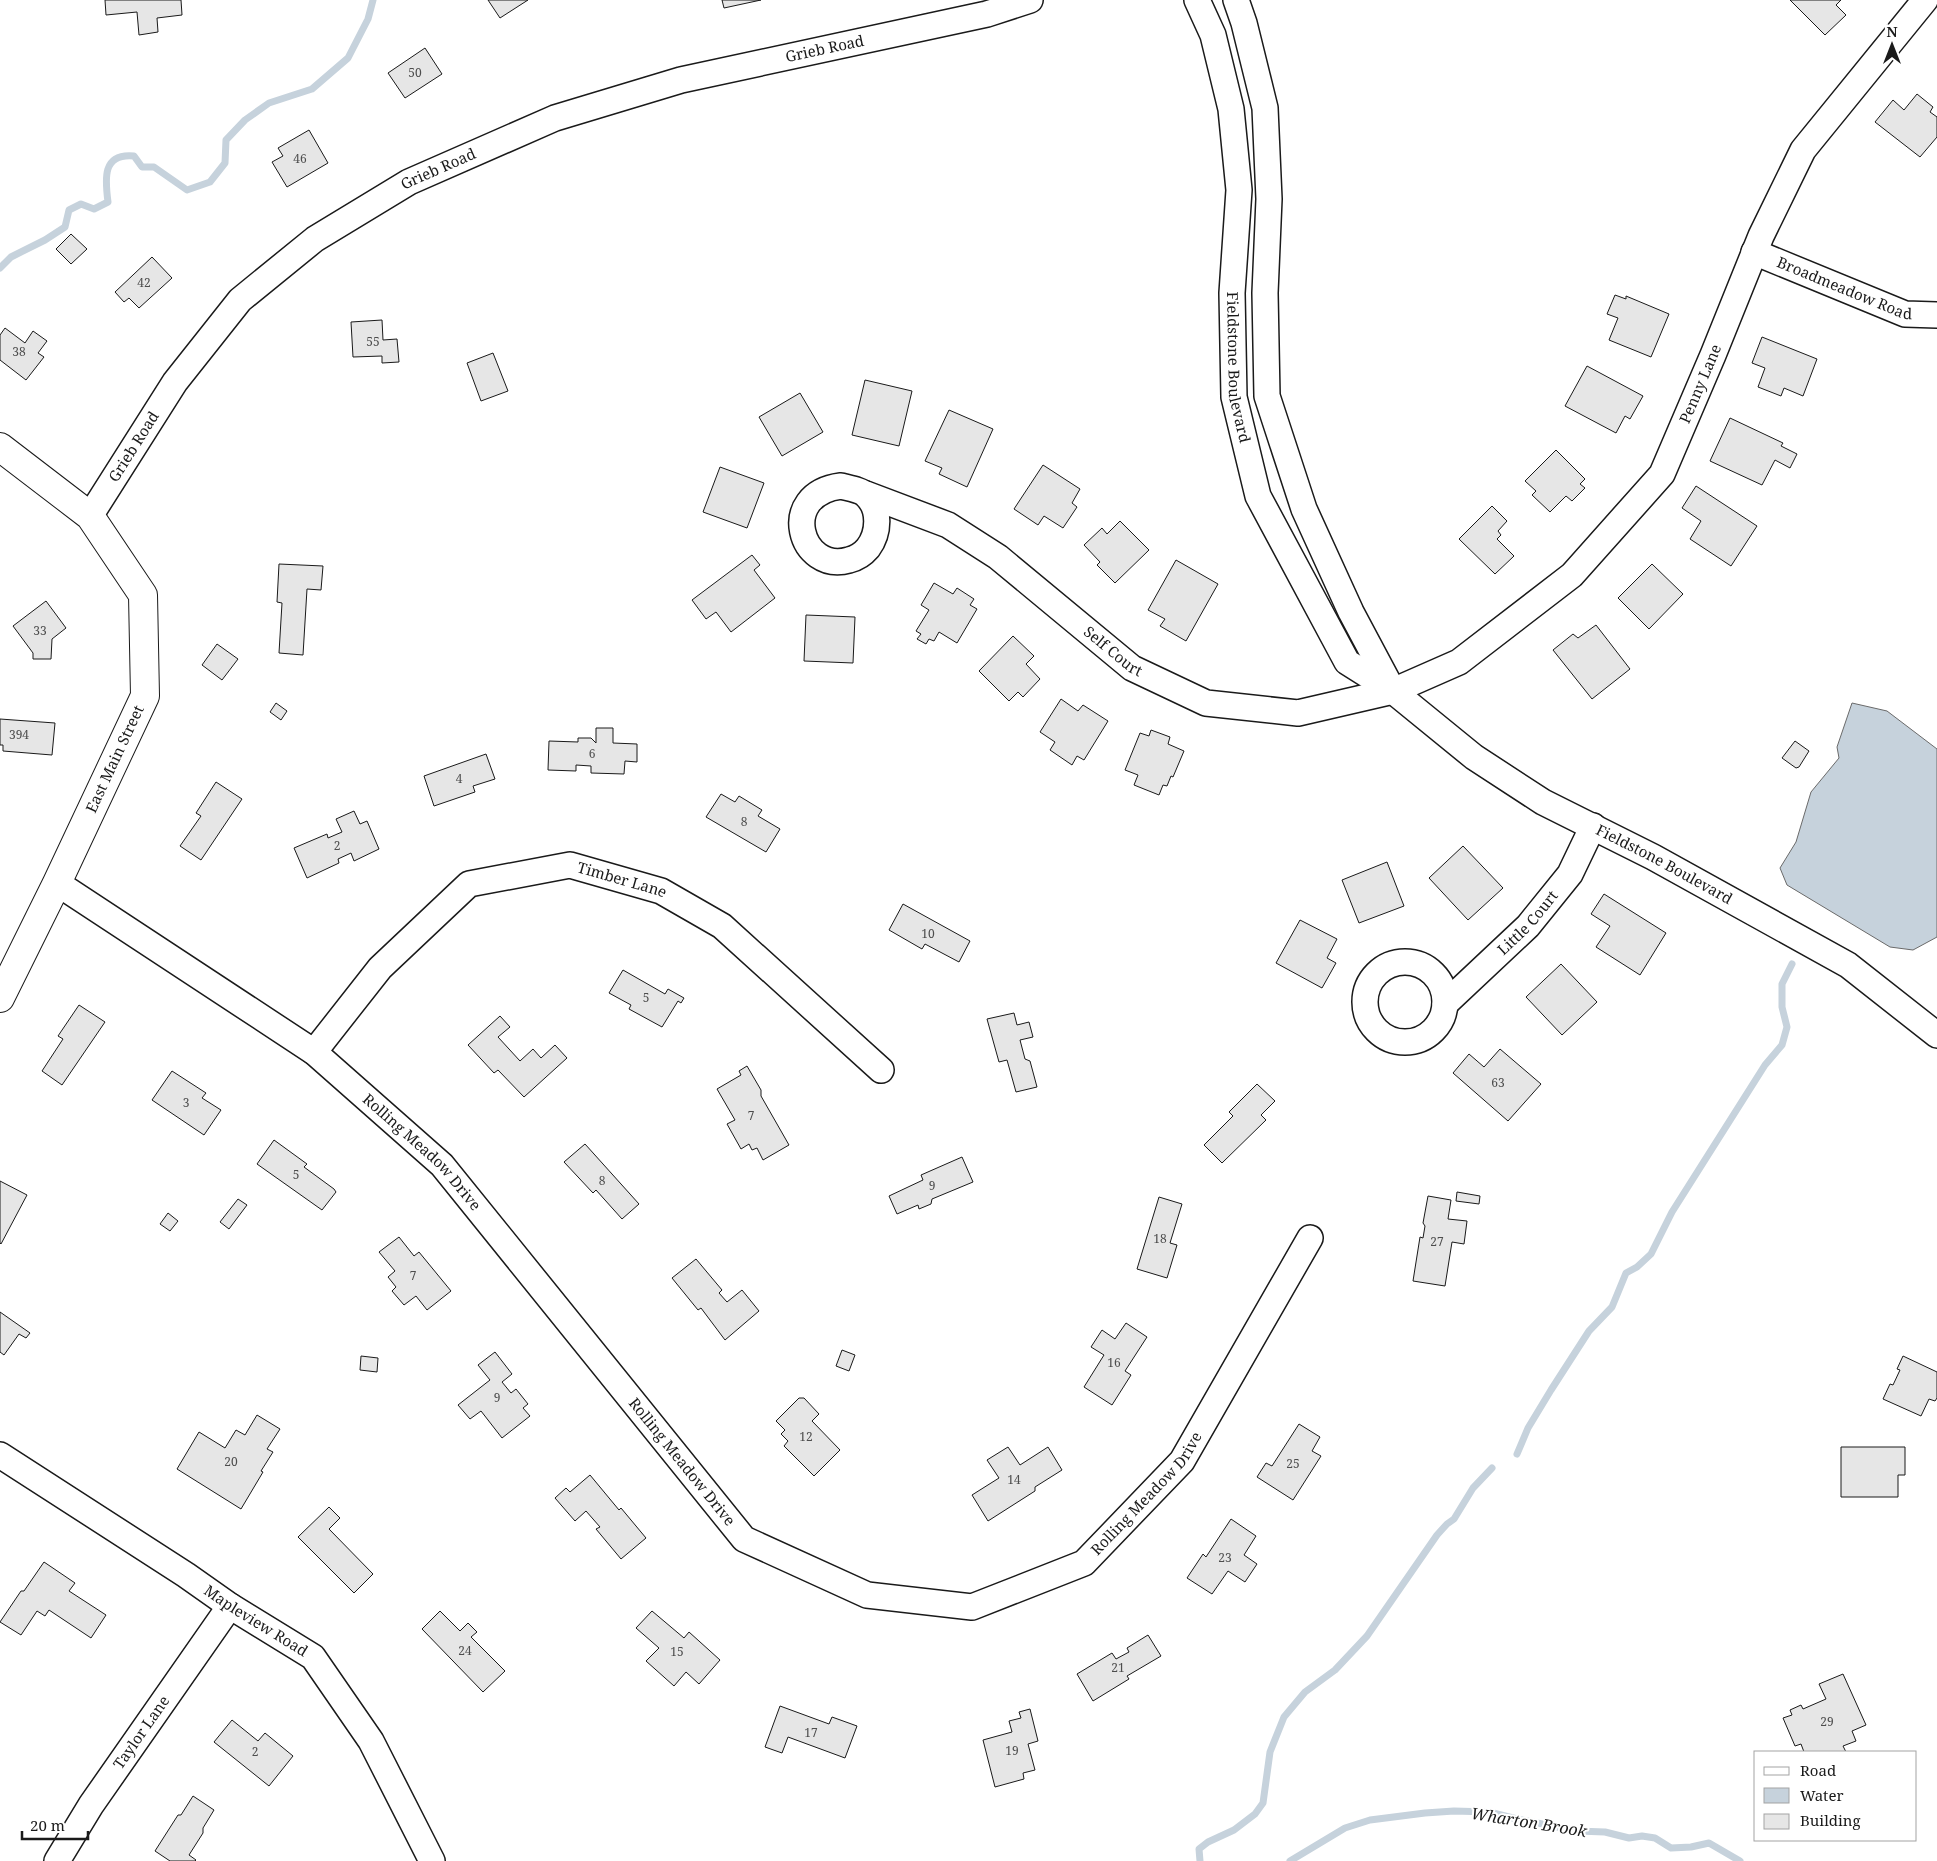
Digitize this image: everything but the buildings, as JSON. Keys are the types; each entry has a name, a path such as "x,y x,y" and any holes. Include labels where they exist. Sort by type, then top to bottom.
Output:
{"main road":[{"path":"0,447 90,516"},
{"name":"East Main Street","path":"0,998 57,884 145,696 143,595 90,516"}],"street":[{"name":"Grieb Road","path":"90,516 175,382 240,300 315,239 408,182 555,118 672,83 987,14 1030,0"},
{"name":"Fieldstone Boulevard","path":"1197,0 1213,34 1231,109 1239,190 1232,293 1234,397 1258,496 1347,662 1393,691 1474,757 1543,802 1653,857 1848,964 1937,1035"},
{"name":"Fieldstone Boulevard","path":"1236,0 1244,23 1265,108 1269,198 1265,293 1267,396 1304,509 1351,612 1393,691"},
{"name":"Penny Lane","path":"1393,691 1459,662 1572,575 1662,474 1713,355 1754,252 1803,150 1925,0"},
{"name":"Broadmeadow Road","path":"1754,252 1905,314 1937,315"},
{"name":"Self Court","path":"866,494 948,526 998,557 1132,668 1206,703 1298,713 1393,691"},
{"name":"Little Court","path":"1446,1004 1528,926 1570,874 1592,826"},
{"name":"Timber Lane","path":"314,1052 380,968 469,884 570,865 661,891 722,926 881,1070"},
{"name":"Rolling Meadow Drive","path":"57,884 314,1052 442,1165 744,1540 867,1595 972,1607 1084,1563 1182,1461 1310,1238"},
{"name":"Mapleview Road","path":"0,1455 186,1575 230,1606 313,1657 371,1740 432,1861"},
{"name":"Taylor Lane","path":"57,1861 91,1805 230,1606"}],"water":[{"path":"1852,703 1887,711 1937,749 1937,937 1913,950 1890,947 1787,885 1780,868 1796,842 1811,792 1839,758 1837,747"}],"waterway":[{"path":"0,268 11,257 45,240 65,227 69,210 81,204 94,209 108,202 106,177 111,163 116,159 124,156 134,156 142,167 154,167 187,190 210,182 225,163 226,140 245,120 269,103 312,89 348,58 368,19 373,0"},
{"path":"1517,1454 1528,1428 1589,1331 1612,1307 1626,1273 1637,1267 1651,1254 1672,1212 1765,1065 1782,1045 1787,1027 1782,1007 1782,984 1792,964"},
{"path":"1200,1861 1199,1849 1208,1842 1234,1830 1255,1814 1263,1803 1270,1752 1284,1717 1305,1692 1335,1670 1367,1636 1437,1535 1454,1519 1473,1488 1492,1468"},
{"name":"Wharton Brook","path":"1290,1861 1345,1828 1370,1820 1454,1811 1489,1812 1577,1831 1605,1832 1629,1838 1642,1836 1655,1838 1671,1848 1691,1847 1709,1843 1740,1861"}]}
